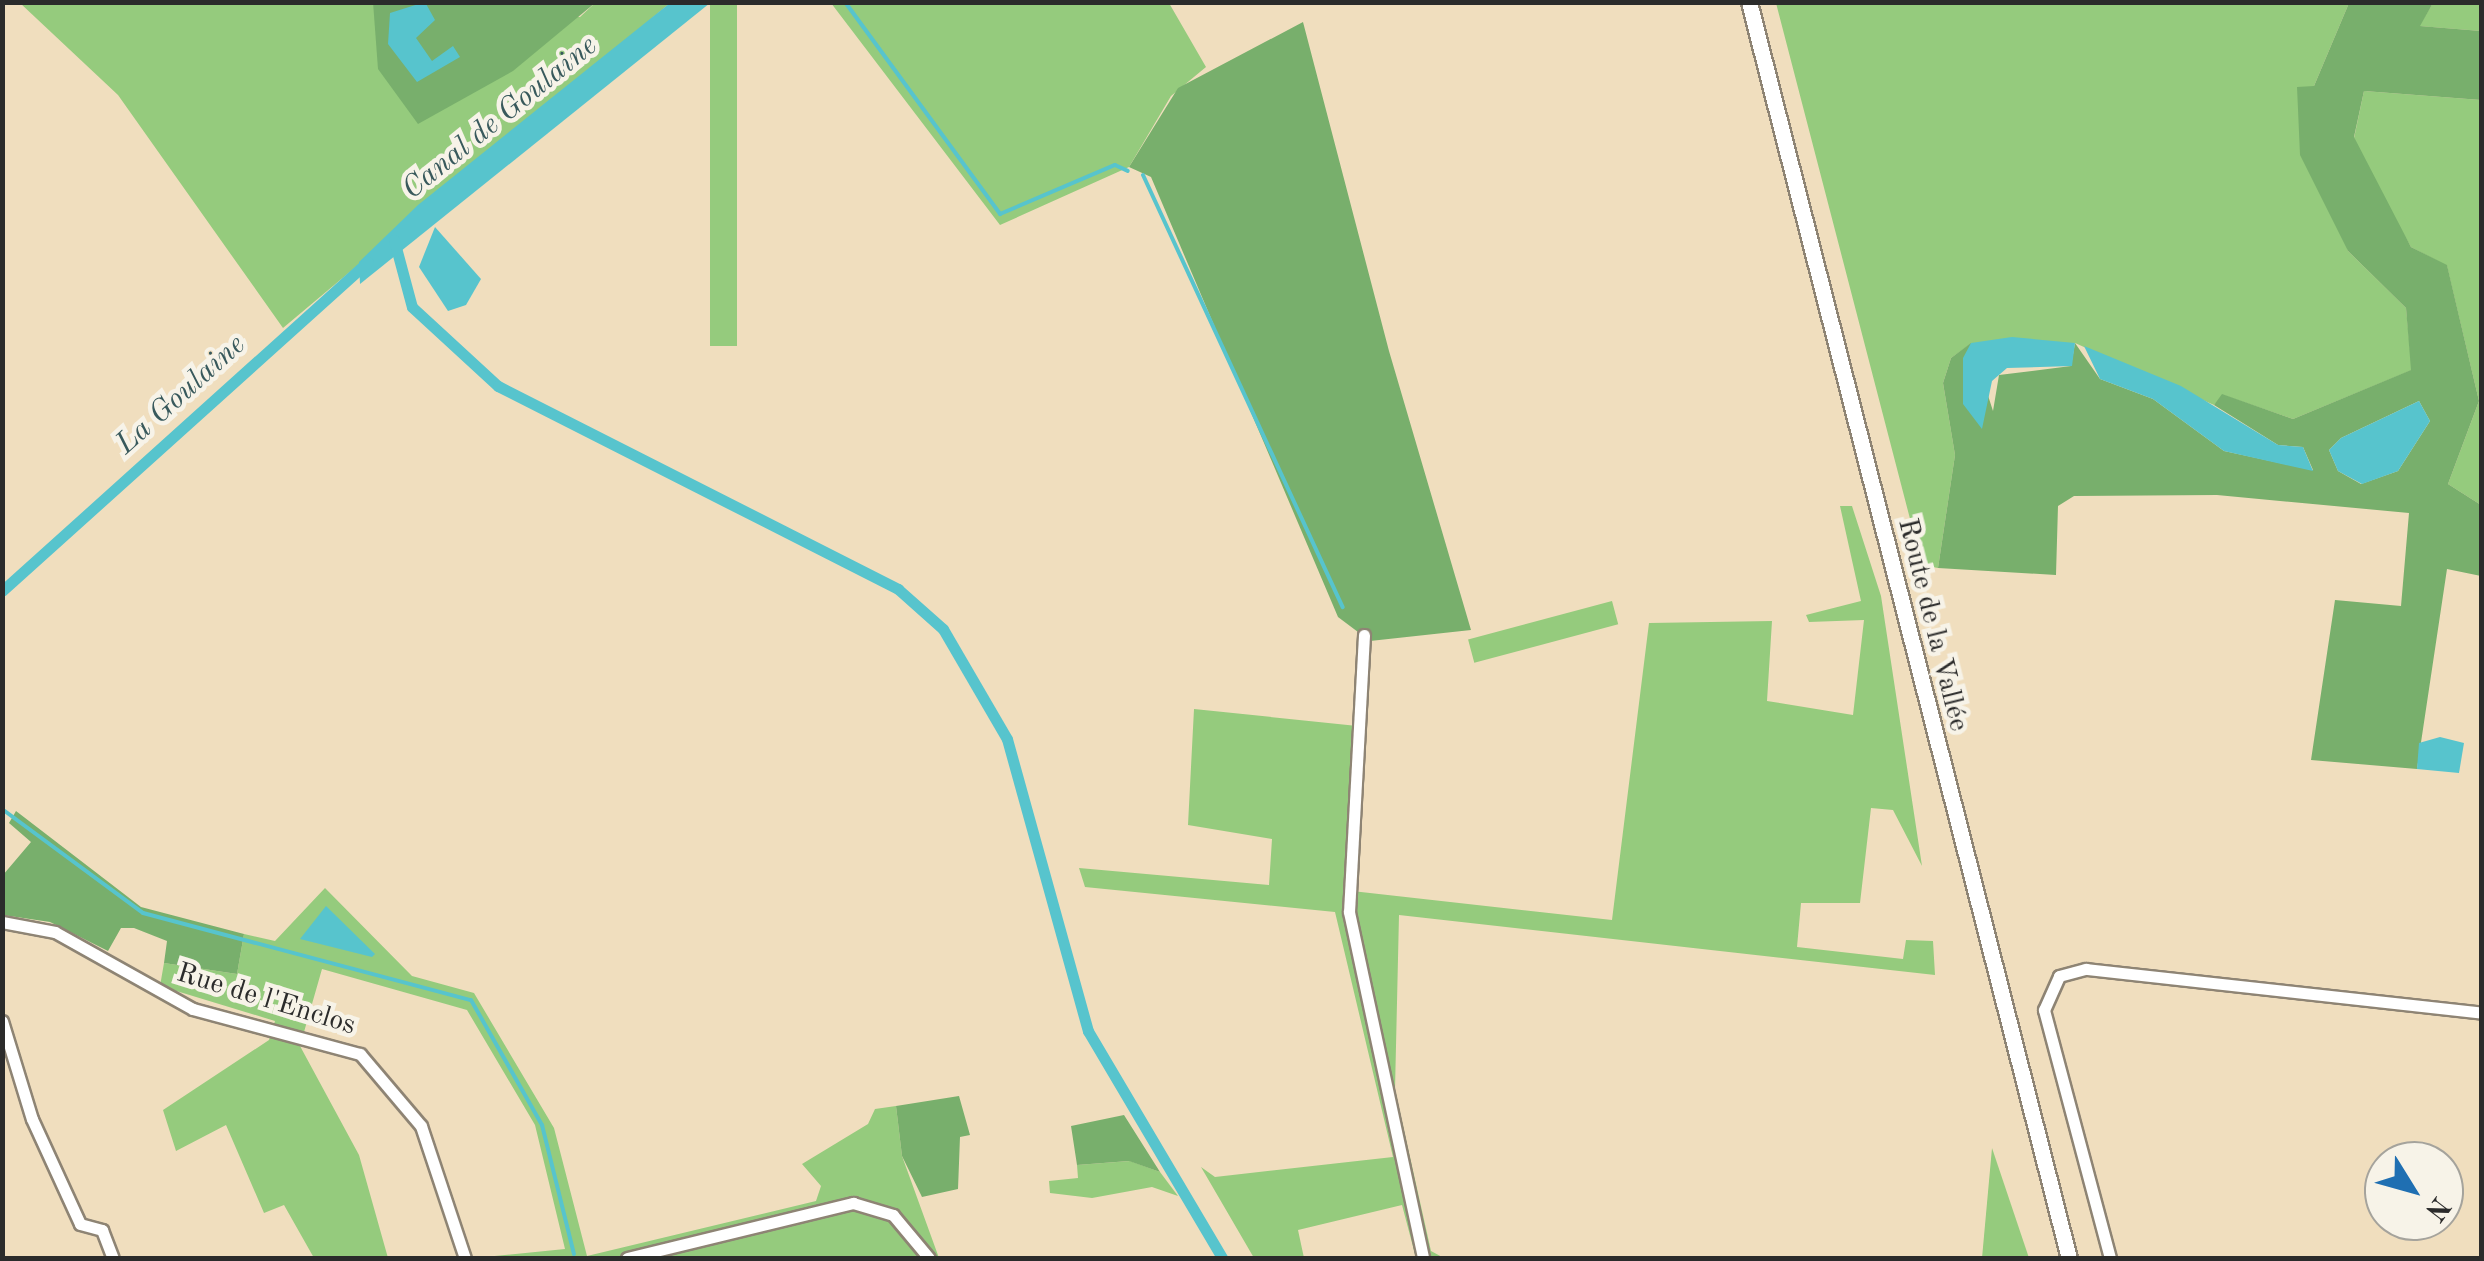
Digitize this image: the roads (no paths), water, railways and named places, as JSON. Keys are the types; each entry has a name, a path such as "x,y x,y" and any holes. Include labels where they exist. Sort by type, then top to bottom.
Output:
{"main road":[{"name":"Route de la Vallée","path":"1749,2 2069,1258"}],"street":[{"path":"1364,635 1349,912 1423,1258"},
{"name":"Rue de l'Enclos","path":"2,922 55,932 193,1009 360,1054 420,1126 465,1258"},
{"path":"2110,1258 2044,1010 2067,971 2482,1012"},
{"path":"2,1020 32,1119 80,1224 102,1230 113,1258"},
{"path":"627,1258 853,1203 893,1215 929,1258"}],"water":[{"path":"425,2 435,20 416,38 432,61 453,46 460,57 417,82 388,44 390,13"},
{"path":"670,3 710,3 360,284 359,262 418,205"},
{"path":"435,227 481,279 466,305 448,311 419,267"},
{"path":"2012,337 2075,343 2072,366 2007,368 1992,381 1982,429 1963,404 1963,358 1971,343"},
{"path":"2084,346 2181,386 2278,445 2303,447 2313,471 2224,451 2153,399 2100,379"},
{"path":"2419,401 2430,421 2398,471 2362,484 2338,471 2329,450 2341,438"},
{"path":"2440,737 2464,743 2459,773 2417,769 2419,743"},
{"path":"326,906 375,954 372,957 300,939"}],"waterway":[{"path":"845,2 1000,214 1115,165 1128,171"},
{"path":"1143,175 1343,607"},
{"path":"394,240 412,307 498,386 898,589 943,629 1007,739 1088,1031 1222,1258"},
{"name":"La Goulaine","path":"2,591 368,262"},
{"path":"2,809 143,913 471,1000 542,1125 574,1254"}],"water label":[{"name":"Canal de Goulaine","path":"500,118"}]}
